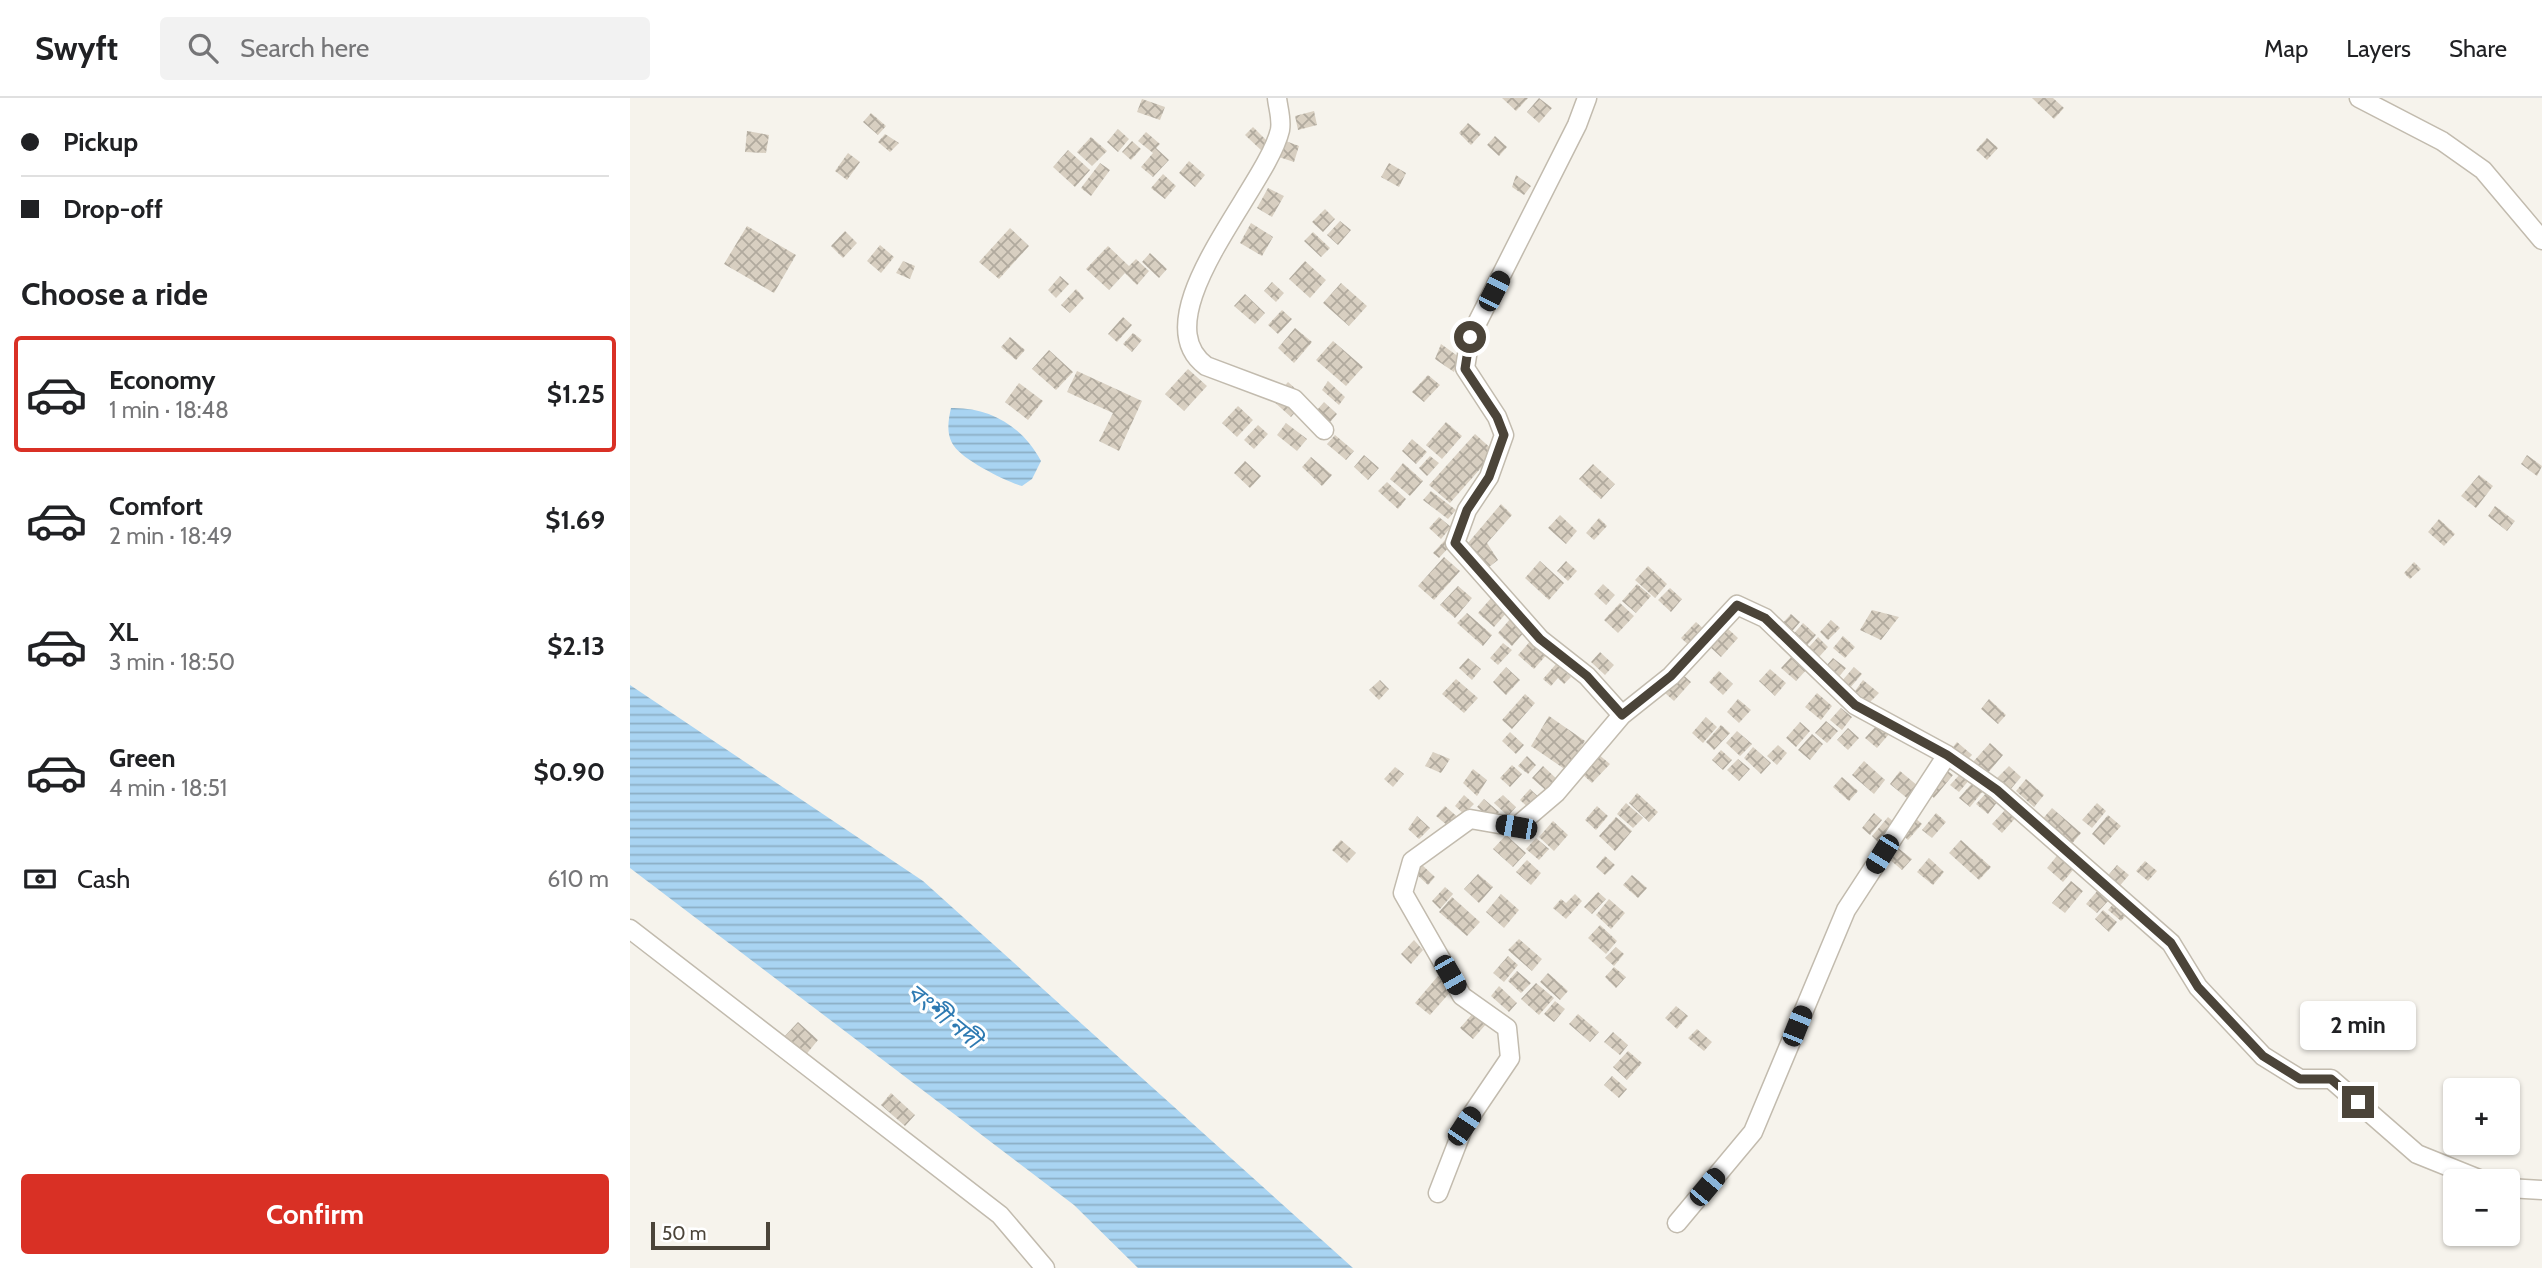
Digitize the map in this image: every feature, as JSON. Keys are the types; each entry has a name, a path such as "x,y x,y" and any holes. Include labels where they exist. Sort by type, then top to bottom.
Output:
{"street":[{"path":"1277,98 1280,130 1261,176 1215,246 1192,293 1187,339 1198,360 1206,366 1294,399 1324,430"},
{"path":"1587,98 1577,125 1470,337 1465,369 1497,417 1504,435 1489,477 1467,510 1455,543 1540,639 1587,676 1622,715"},
{"path":"2359,98 2442,141 2483,170 2542,240"},
{"path":"1438,1194 1464,1126 1510,1058 1507,1028 1462,996 1403,893 1412,860 1470,819 1516,827 1556,793 1622,715 1671,676 1737,605 1765,618 1855,705 1947,755 1997,790 2171,943 2198,987 2263,1056 2300,1079 2331,1079 2417,1154 2454,1169"},
{"path":"1677,1223 1753,1132 1846,911 1947,755"},
{"path":"630,929 1000,1215 1045,1268"},
{"path":"2520,1189 2542,1190"}],"water":[{"path":"951,408 992,415 1014,429 1041,461 1032,479 1022,486 1015,484 986,470 959,452 951,442 949,433"},
{"name":"বংশী নদী","path":"630,685 923,881 1353,1268 1138,1268 1074,1205 630,868"}],"building":[{"path":"1502,98 1528,98 1516,111"},
{"path":"1539,98 1552,108 1539,123 1527,112"},
{"path":"2032,98 2053,98 2064,108 2054,119"},
{"path":"1142,99 1165,107 1160,120 1137,112"},
{"path":"1314,111 1317,125 1298,130 1295,116"},
{"path":"871,113 886,126 878,135 863,122"},
{"path":"1468,123 1481,134 1471,145 1459,133"},
{"path":"1253,127 1269,143 1262,151 1245,135"},
{"path":"1118,129 1129,139 1118,152 1107,142"},
{"path":"747,131 769,135 766,153 745,152"},
{"path":"1146,132 1160,144 1156,148 1169,160 1153,177 1141,167 1153,153 1138,141"},
{"path":"885,134 899,143 890,152 878,142"},
{"path":"1495,136 1507,147 1499,156 1487,145"},
{"path":"1091,137 1107,151 1092,166 1077,152"},
{"path":"1987,138 1998,148 1987,160 1976,150"},
{"path":"1283,140 1299,146 1294,162 1276,156"},
{"path":"1132,141 1141,149 1131,160 1122,152"},
{"path":"1068,150 1090,170 1075,187 1053,167"},
{"path":"848,153 860,162 847,180 835,171"},
{"path":"1189,161 1205,175 1195,187 1179,173"},
{"path":"1100,163 1110,170 1091,196 1081,188"},
{"path":"1389,163 1406,173 1399,187 1381,177"},
{"path":"1163,174 1176,186 1165,199 1151,188"},
{"path":"1516,175 1531,186 1524,195 1512,187"},
{"path":"1268,188 1284,196 1272,217 1257,208"},
{"path":"1325,209 1335,219 1323,232 1312,222"},
{"path":"1340,221 1351,230 1338,245 1327,235"},
{"path":"1251,223 1273,237 1262,256 1240,243"},
{"path":"747,226 796,255 774,293 724,264"},
{"path":"1010,228 1029,246 999,279 979,262"},
{"path":"845,231 857,243 843,258 831,246"},
{"path":"1313,232 1330,248 1321,257 1304,241"},
{"path":"880,245 894,257 881,273 867,261"},
{"path":"1108,246 1129,266 1136,259 1149,271 1137,285 1125,273 1109,290 1086,269"},
{"path":"1150,253 1167,269 1159,278 1142,262"},
{"path":"903,261 915,266 910,279 896,273"},
{"path":"1305,261 1326,280 1310,298 1289,279"},
{"path":"1060,276 1069,284 1056,298 1048,290"},
{"path":"1272,282 1284,293 1276,302 1264,291"},
{"path":"1341,283 1367,306 1349,326 1323,303"},
{"path":"1076,289 1084,298 1070,313 1061,305"},
{"path":"1245,294 1265,313 1255,324 1234,306"},
{"path":"1282,310 1292,319 1278,334 1268,325"},
{"path":"1123,317 1132,325 1117,342 1108,334"},
{"path":"1295,328 1312,342 1294,363 1278,348"},
{"path":"1133,333 1142,340 1132,352 1123,344"},
{"path":"1010,337 1025,350 1016,360 1001,347"},
{"path":"1333,341 1363,367 1346,386 1316,360"},
{"path":"1441,344 1459,357 1454,372 1435,359"},
{"path":"1049,350 1073,372 1056,390 1032,369"},
{"path":"1188,369 1207,386 1184,411 1165,394"},
{"path":"1077,371 1142,401 1119,451 1099,441 1113,413 1067,392"},
{"path":"1428,375 1440,385 1424,402 1412,392"},
{"path":"1328,381 1345,397 1339,405 1322,390"},
{"path":"1288,382 1307,399 1291,417 1272,400"},
{"path":"1019,383 1043,401 1028,420 1005,402"},
{"path":"1324,402 1337,414 1318,436 1305,424"},
{"path":"1238,406 1253,420 1237,437 1222,423"},
{"path":"1446,422 1462,436 1442,459 1426,445"},
{"path":"1286,423 1307,439 1297,451 1277,435"},
{"path":"1258,425 1268,434 1254,449 1244,440"},
{"path":"1475,434 1495,452 1450,503 1429,485"},
{"path":"1335,435 1354,451 1346,460 1327,444"},
{"path":"1412,439 1427,452 1416,464 1402,451"},
{"path":"1364,455 1379,468 1368,480 1354,467"},
{"path":"2527,455 2542,466 2537,476 2521,464"},
{"path":"1430,456 1439,463 1427,476 1419,468"},
{"path":"1311,457 1332,475 1322,486 1302,467"},
{"path":"1245,461 1261,476 1250,488 1234,473"},
{"path":"1403,463 1423,481 1410,496 1390,479"},
{"path":"1593,464 1615,484 1601,499 1579,479"},
{"path":"2479,475 2493,486 2476,508 2461,496"},
{"path":"1387,482 1406,499 1398,509 1378,491"},
{"path":"1431,491 1456,510 1448,519 1423,500"},
{"path":"1501,504 1512,515 1487,543 1498,560 1485,570 1468,543"},
{"path":"2495,506 2515,521 2507,531 2488,516"},
{"path":"1560,515 1577,531 1566,544 1548,528"},
{"path":"1439,517 1451,527 1441,539 1429,528"},
{"path":"1599,518 1607,526 1594,540 1586,533"},
{"path":"2439,519 2455,534 2444,546 2428,532"},
{"path":"1445,540 1451,545 1439,558 1433,553"},
{"path":"1444,557 1460,571 1434,600 1418,586"},
{"path":"1540,561 1564,583 1549,600 1525,578"},
{"path":"1566,561 1577,571 1568,581 1557,571"},
{"path":"2414,562 2421,569 2410,579 2404,573"},
{"path":"1648,566 1667,584 1655,598 1635,580"},
{"path":"1603,584 1615,595 1606,605 1594,594"},
{"path":"1637,584 1651,596 1636,613 1622,601"},
{"path":"1458,586 1472,598 1455,618 1440,605"},
{"path":"1670,588 1682,599 1671,612 1658,600"},
{"path":"1492,597 1508,611 1494,627 1478,613"},
{"path":"1620,603 1634,616 1618,633 1604,620"},
{"path":"1872,610 1899,617 1881,640 1860,630"},
{"path":"1467,613 1492,635 1483,646 1457,623"},
{"path":"1791,614 1800,622 1788,636 1778,628"},
{"path":"1512,617 1526,630 1512,646 1498,633"},
{"path":"1831,620 1840,628 1828,640 1820,632"},
{"path":"1696,622 1708,633 1693,649 1681,638"},
{"path":"1803,623 1816,635 1804,649 1791,637"},
{"path":"1726,627 1738,638 1721,657 1709,646"},
{"path":"1843,636 1855,647 1845,658 1833,648"},
{"path":"1818,637 1828,647 1819,657 1809,647"},
{"path":"1533,638 1549,652 1534,669 1518,655"},
{"path":"1503,643 1512,650 1498,665 1490,658"},
{"path":"1600,652 1614,665 1605,675 1591,662"},
{"path":"1793,655 1808,668 1796,681 1781,668"},
{"path":"1468,658 1481,669 1472,680 1459,668"},
{"path":"1833,658 1846,668 1834,683 1821,672"},
{"path":"1556,664 1571,677 1564,684 1558,678 1551,686 1543,679"},
{"path":"1506,667 1520,680 1506,695 1493,682"},
{"path":"1854,667 1862,674 1849,689 1841,682"},
{"path":"1770,669 1786,683 1775,696 1759,681"},
{"path":"1719,671 1733,684 1723,695 1709,682"},
{"path":"1682,674 1691,682 1674,701 1665,693"},
{"path":"1456,679 1478,698 1464,713 1442,694"},
{"path":"1380,680 1389,689 1379,700 1369,690"},
{"path":"1863,680 1879,693 1869,703 1855,691"},
{"path":"1817,693 1832,706 1821,720 1805,707"},
{"path":"1525,694 1535,703 1512,729 1502,720"},
{"path":"1738,699 1751,710 1739,723 1727,712"},
{"path":"1989,699 2006,715 1998,724 1981,709"},
{"path":"1841,708 1852,717 1842,730 1830,720"},
{"path":"1549,716 1585,741 1566,770 1531,746"},
{"path":"1706,717 1717,727 1703,743 1692,733"},
{"path":"1826,721 1838,731 1827,743 1815,733"},
{"path":"1800,722 1810,731 1796,747 1786,738"},
{"path":"1879,723 1890,733 1877,748 1865,738"},
{"path":"1721,725 1730,733 1714,750 1706,742"},
{"path":"1848,728 1859,738 1848,750 1837,740"},
{"path":"1737,731 1752,744 1740,756 1726,743"},
{"path":"1510,732 1524,745 1516,754 1502,741"},
{"path":"1812,734 1823,744 1810,760 1798,750"},
{"path":"1957,742 1972,755 1963,764 1949,752"},
{"path":"1990,743 2003,755 1987,774 1973,762"},
{"path":"1778,745 1787,753 1777,765 1767,756"},
{"path":"1753,747 1771,763 1761,774 1744,758"},
{"path":"1721,750 1732,760 1723,770 1712,760"},
{"path":"1433,752 1450,759 1441,773 1425,766"},
{"path":"1598,754 1610,764 1592,783 1581,773"},
{"path":"1527,756 1536,765 1528,774 1518,766"},
{"path":"1738,759 1750,769 1739,781 1727,770"},
{"path":"1864,761 1885,780 1874,794 1852,775"},
{"path":"1512,765 1522,774 1510,787 1500,778"},
{"path":"1543,766 1560,782 1550,794 1532,778"},
{"path":"2009,766 2021,777 2010,790 1997,778"},
{"path":"1395,767 1404,774 1393,787 1384,779"},
{"path":"1473,769 1487,780 1477,796 1463,783"},
{"path":"1945,769 1953,775 1934,798 1926,791"},
{"path":"1900,771 1918,786 1908,799 1890,784"},
{"path":"1962,772 1970,779 1959,792 1950,785"},
{"path":"1842,777 1858,791 1849,801 1833,787"},
{"path":"2026,779 2044,795 2034,807 2016,791"},
{"path":"1973,782 1983,791 1970,807 1959,798"},
{"path":"1530,789 1543,801 1533,812 1520,800"},
{"path":"1987,792 1998,801 1988,814 1976,804"},
{"path":"1637,793 1658,812 1649,822 1629,803"},
{"path":"1464,795 1474,804 1464,814 1455,806"},
{"path":"1503,795 1516,807 1508,816 1494,803"},
{"path":"1484,799 1499,812 1492,820 1477,807"},
{"path":"1626,803 1643,818 1633,828 1617,814"},
{"path":"2097,803 2106,811 2092,828 2082,820"},
{"path":"1445,806 1461,820 1453,830 1436,816"},
{"path":"1597,806 1608,816 1596,830 1585,820"},
{"path":"2008,807 2018,815 2002,833 1992,824"},
{"path":"2052,808 2081,833 2069,847 2040,822"},
{"path":"1874,813 1882,820 1870,835 1862,828"},
{"path":"1936,813 1946,822 1932,838 1922,830"},
{"path":"2108,815 2121,826 2104,845 2092,834"},
{"path":"1417,816 1430,828 1419,839 1408,829"},
{"path":"1913,816 1922,824 1908,840 1899,832"},
{"path":"1616,817 1632,831 1615,851 1599,836"},
{"path":"1888,817 1896,824 1880,844 1872,836"},
{"path":"1553,821 1568,835 1554,851 1539,837"},
{"path":"1506,835 1526,853 1513,867 1493,849"},
{"path":"1536,838 1549,849 1539,860 1526,849"},
{"path":"1341,840 1356,853 1347,863 1332,850"},
{"path":"1961,840 1991,867 1979,880 1949,853"},
{"path":"1898,848 1912,859 1902,870 1889,859"},
{"path":"1605,856 1615,865 1605,875 1596,867"},
{"path":"2057,856 2073,870 2063,882 2047,868"},
{"path":"1929,858 1944,872 1933,885 1917,872"},
{"path":"1527,860 1541,873 1531,885 1516,872"},
{"path":"2145,861 2157,871 2148,881 2136,871"},
{"path":"1421,864 1435,877 1428,885 1414,872"},
{"path":"2117,865 2129,875 2117,889 2105,879"},
{"path":"1478,874 1493,887 1479,903 1464,889"},
{"path":"1632,875 1647,888 1638,898 1623,885"},
{"path":"2071,881 2083,891 2065,913 2052,903"},
{"path":"1445,887 1453,894 1440,909 1432,901"},
{"path":"2098,890 2109,900 2097,913 2086,904"},
{"path":"1598,892 1606,899 1592,914 1584,907"},
{"path":"1501,894 1519,910 1504,928 1486,912"},
{"path":"1575,894 1582,901 1566,919 1553,908 1561,899 1566,903"},
{"path":"1452,897 1480,922 1467,936 1439,912"},
{"path":"1609,899 1625,913 1611,929 1596,915"},
{"path":"2116,901 2129,912 2121,921 2108,910"},
{"path":"2103,910 2117,922 2109,932 2095,919"},
{"path":"1600,925 1617,941 1606,954 1588,938"},
{"path":"1519,939 1542,959 1532,971 1508,950"},
{"path":"1414,940 1423,950 1411,964 1401,954"},
{"path":"1616,947 1624,954 1614,966 1605,958"},
{"path":"1508,956 1518,965 1504,982 1493,973"},
{"path":"1614,967 1626,977 1616,988 1605,977"},
{"path":"1517,971 1531,983 1521,993 1508,981"},
{"path":"1548,973 1568,991 1560,1000 1540,982"},
{"path":"1438,976 1453,989 1430,1015 1415,1003"},
{"path":"1536,983 1554,998 1539,1015 1521,999"},
{"path":"1499,986 1517,1003 1509,1012 1491,996"},
{"path":"1555,1001 1565,1009 1554,1022 1544,1014"},
{"path":"1676,1006 1688,1016 1677,1029 1665,1018"},
{"path":"1474,1012 1487,1023 1473,1039 1460,1028"},
{"path":"1578,1014 1599,1032 1590,1042 1569,1024"},
{"path":"798,1022 818,1040 804,1057 783,1038"},
{"path":"1697,1029 1712,1042 1704,1051 1688,1038"},
{"path":"1613,1032 1628,1045 1620,1055 1604,1042"},
{"path":"1628,1051 1642,1063 1627,1080 1613,1067"},
{"path":"1612,1076 1627,1089 1619,1098 1604,1085"},
{"path":"891,1093 915,1115 905,1126 881,1105"}],"route":[{"path":"1470,337 1465,369 1497,417 1504,435 1489,477 1467,510 1455,543 1540,639 1587,676 1622,715 1671,676 1737,605 1765,618 1855,705 1947,755 1997,790 2171,943 2198,987 2263,1056 2300,1079 2331,1079 2358,1102"}]}
